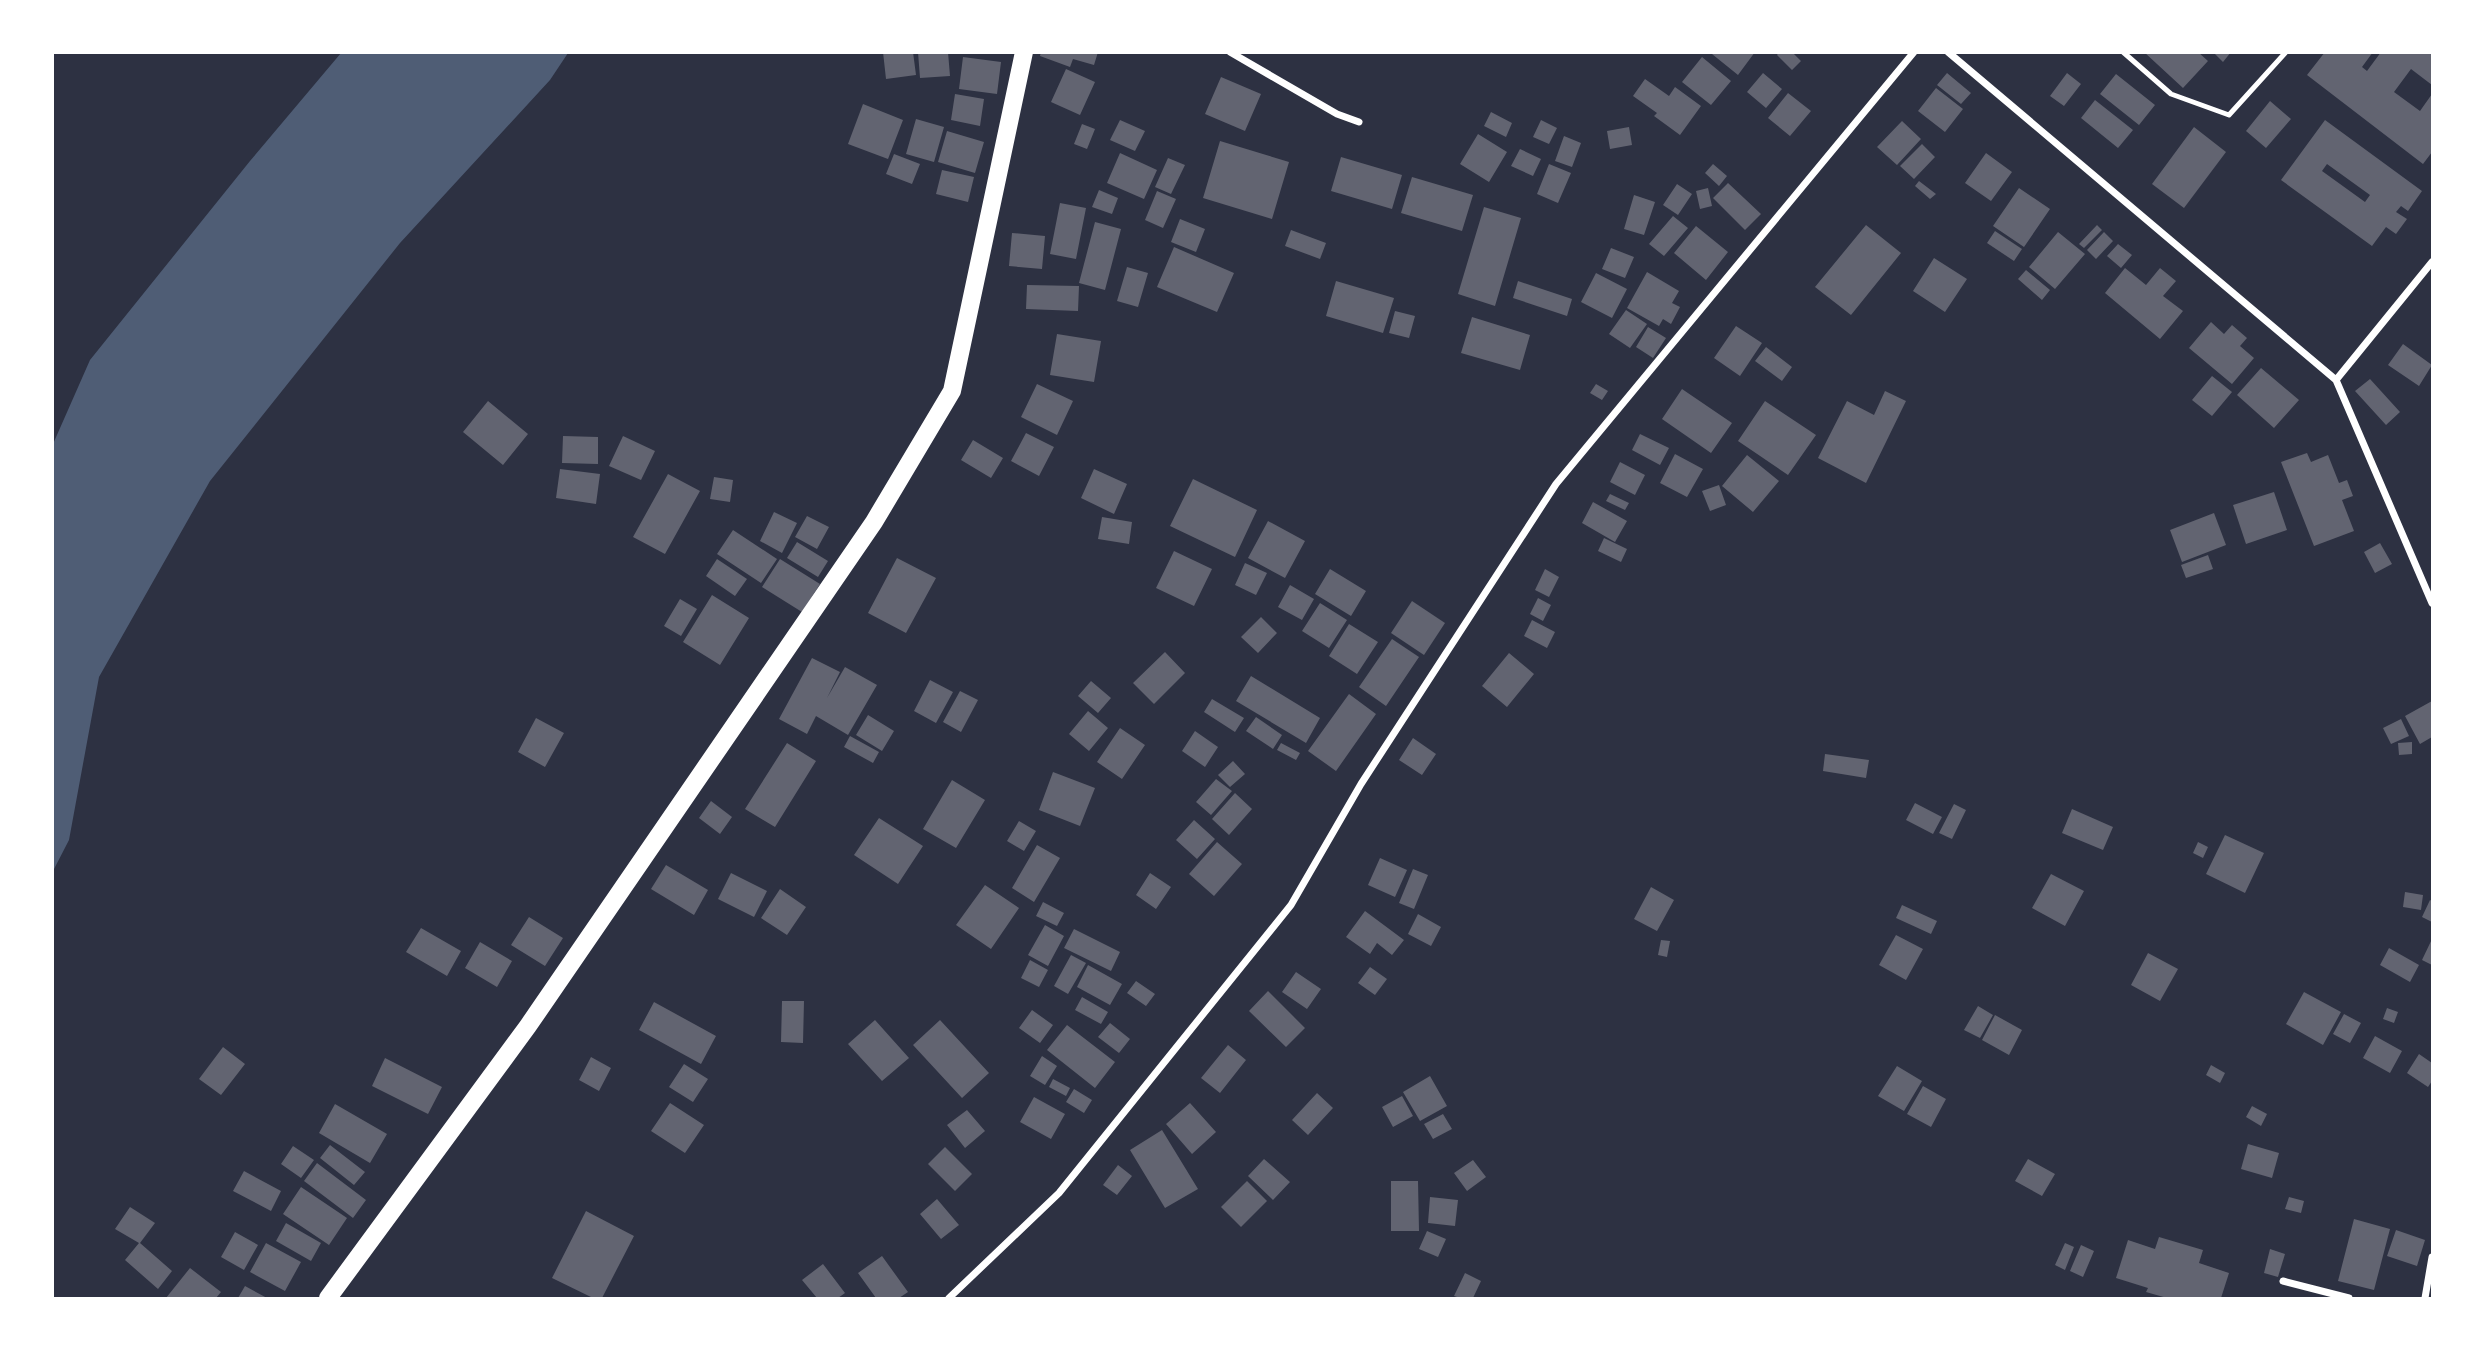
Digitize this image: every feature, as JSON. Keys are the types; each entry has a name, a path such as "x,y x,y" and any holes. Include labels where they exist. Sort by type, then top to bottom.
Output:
{"main road":[{"path":"328,1298 528,1026 874,522 952,391 1024,52"}],"street":[{"path":"1230,52 1337,114 1359,122"},
{"path":"949,1298 1059,1193 1292,905 1361,784 1556,484 1914,52"},
{"path":"1948,52 2336,380 2432,603"},
{"path":"2336,380 2432,262"},
{"path":"2425,1298 2432,1257"},
{"path":"2283,1281 2349,1298"}],"lane":[{"path":"2123,52 2171,94 2229,115 2286,52"}],"water":[{"path":"341,53 568,53 550,80 400,243 210,481 99,677 69,840 53,871 53,444 90,360"}],"building":[{"path":"883,52 913,52 916,75 886,79"},
{"path":"918,52 948,52 950,76 920,78"},
{"path":"1041,52 1098,52 1094,65 1073,59 1070,67 1040,56"},
{"path":"1755,52 1738,75 1712,54"},
{"path":"1779,52 1792,52 1801,61 1792,70 1777,55"},
{"path":"2144,52 2198,52 2208,61 2183,88"},
{"path":"2213,52 2231,52 2223,62"},
{"path":"2325,52 2373,52 2362,67 2367,71 2381,52 2432,52 2432,85 2411,69 2394,92 2420,111 2432,94 2432,152 2423,164 2307,75"},
{"path":"963,57 1001,62 997,94 959,89"},
{"path":"1702,57 1731,81 1711,105 1682,82"},
{"path":"1066,69 1095,82 1080,115 1051,102"},
{"path":"1763,73 1782,89 1766,108 1747,92"},
{"path":"1947,73 1971,93 1961,104 1937,85"},
{"path":"2067,73 2081,84 2064,106 2050,96"},
{"path":"2116,74 2155,105 2139,125 2100,94"},
{"path":"1221,77 1261,94 1245,131 1205,114"},
{"path":"1645,79 1669,96 1675,87 1701,106 1680,135 1654,116 1657,113 1633,96"},
{"path":"1936,88 1963,109 1945,132 1918,111"},
{"path":"1788,93 1811,111 1790,136 1768,118"},
{"path":"955,94 984,99 980,126 951,120"},
{"path":"2095,100 2133,130 2118,148 2081,118"},
{"path":"2270,101 2291,119 2266,148 2246,131"},
{"path":"863,104 903,120 888,159 848,144"},
{"path":"1491,112 1512,123 1506,137 1484,126"},
{"path":"916,119 944,127 934,162 906,154"},
{"path":"1120,120 1145,131 1135,151 1110,140"},
{"path":"1541,120 1557,128 1549,144 1533,137"},
{"path":"2325,120 2422,191 2408,211 2401,206 2396,212 2407,219 2396,234 2386,227 2372,246 2281,180","holes":["2327,164 2370,195 2365,202 2322,171"]},
{"path":"1902,121 1921,139 1897,165 1877,147"},
{"path":"1082,124 1095,129 1087,149 1074,144"},
{"path":"1629,127 1632,145 1610,149 1607,131"},
{"path":"2194,127 2226,152 2184,208 2152,184"},
{"path":"947,131 984,142 975,173 938,162"},
{"path":"1478,134 1507,152 1489,182 1460,164"},
{"path":"1564,136 1581,143 1572,167 1555,161"},
{"path":"1220,141 1289,162 1272,219 1203,198"},
{"path":"1922,144 1935,157 1914,179 1900,166"},
{"path":"1520,149 1541,159 1533,176 1511,166"},
{"path":"1120,153 1157,170 1144,199 1107,183"},
{"path":"1986,153 2012,172 1991,201 1965,183"},
{"path":"894,154 920,164 912,184 886,174"},
{"path":"1341,157 1402,175 1392,209 1331,191"},
{"path":"1168,158 1185,165 1171,194 1155,187"},
{"path":"1549,164 1571,173 1558,203 1537,194"},
{"path":"1713,164 1727,176 1719,186 1705,173"},
{"path":"942,170 974,177 968,202 936,194"},
{"path":"1412,177 1473,195 1462,231 1401,213"},
{"path":"1919,181 1936,194 1930,199 1915,186"},
{"path":"1728,183 1761,214 1745,230 1713,198"},
{"path":"1677,184 1692,194 1678,215 1663,205"},
{"path":"1708,188 1712,206 1700,209 1696,191"},
{"path":"2019,188 2050,209 2024,247 1993,226"},
{"path":"1099,190 1118,198 1112,214 1092,207"},
{"path":"1157,191 1176,199 1163,228 1145,220"},
{"path":"1634,195 1655,202 1644,235 1624,229"},
{"path":"1060,203 1086,208 1076,259 1050,254"},
{"path":"1484,207 1521,218 1495,306 1458,294"},
{"path":"1673,216 1688,228 1664,256 1649,244"},
{"path":"1180,219 1205,229 1196,252 1171,242"},
{"path":"1095,222 1121,229 1105,290 1079,283"},
{"path":"1866,225 1901,253 1851,315 1815,287"},
{"path":"2097,225 2102,230 2084,248 2079,244"},
{"path":"1696,226 1728,252 1706,280 1674,253"},
{"path":"1291,230 1326,243 1320,259 1285,246"},
{"path":"1995,231 2022,249 2014,261 1987,243"},
{"path":"2058,232 2085,254 2055,289 2029,267"},
{"path":"2104,232 2113,241 2096,259 2087,250"},
{"path":"1012,233 1045,236 1042,269 1009,266"},
{"path":"2118,244 2132,255 2121,268 2107,256"},
{"path":"1174,247 1234,273 1217,312 1157,287"},
{"path":"1611,248 1634,257 1625,278 1602,269"},
{"path":"1934,258 1967,279 1945,312 1913,291"},
{"path":"1127,267 1148,273 1138,307 1117,301"},
{"path":"2125,268 2146,285 2160,268 2176,281 2163,296 2183,311 2160,339 2105,293"},
{"path":"2026,270 2050,290 2042,300 2018,279"},
{"path":"1647,272 1679,291 1672,303 1680,307 1671,324 1663,319 1659,326 1627,308"},
{"path":"1596,273 1627,289 1612,318 1581,302"},
{"path":"1336,281 1394,298 1383,333 1326,316"},
{"path":"1518,281 1572,299 1567,316 1513,298"},
{"path":"1027,285 1079,286 1078,311 1026,309"},
{"path":"1626,310 1647,324 1630,348 1609,334"},
{"path":"1395,311 1415,316 1409,338 1389,333"},
{"path":"1472,317 1530,335 1520,370 1461,353"},
{"path":"2211,322 2224,334 2232,325 2247,338 2240,346 2254,358 2232,384 2189,348"},
{"path":"1736,326 1762,343 1740,376 1714,358"},
{"path":"1648,327 1666,338 1653,358 1636,347"},
{"path":"1057,334 1101,341 1094,382 1050,375"},
{"path":"2403,344 2432,365 2419,386 2388,365"},
{"path":"1766,347 1792,367 1782,381 1755,361"},
{"path":"2261,368 2299,400 2274,428 2237,395"},
{"path":"2212,376 2232,392 2212,416 2192,400"},
{"path":"2370,379 2400,412 2386,425 2355,391"},
{"path":"1037,384 1073,401 1057,435 1021,417"},
{"path":"1596,384 1608,391 1602,400 1590,393"},
{"path":"1682,389 1732,423 1711,453 1662,419"},
{"path":"1885,391 1906,401 1866,483 1818,458 1847,401 1874,415"},
{"path":"488,401 528,434 503,465 463,432"},
{"path":"1765,401 1816,435 1788,475 1738,441"},
{"path":"1026,433 1054,447 1039,476 1011,461"},
{"path":"1640,434 1669,448 1660,465 1632,450"},
{"path":"563,436 598,437 598,464 562,463"},
{"path":"623,436 655,451 641,480 609,466"},
{"path":"973,440 1003,458 991,478 961,460"},
{"path":"2307,453 2311,462 2328,455 2339,483 2347,480 2353,496 2342,500 2354,531 2314,546 2281,462"},
{"path":"1675,454 1703,469 1687,497 1660,483"},
{"path":"1747,455 1779,481 1753,512 1722,486"},
{"path":"1620,462 1645,475 1635,495 1610,482"},
{"path":"560,469 600,474 596,504 556,498"},
{"path":"1094,469 1127,484 1114,514 1081,498"},
{"path":"668,474 700,491 665,554 633,537"},
{"path":"714,477 733,480 730,502 710,499"},
{"path":"1193,479 1257,510 1235,557 1170,526"},
{"path":"1719,485 1726,505 1710,511 1702,491"},
{"path":"2274,492 2287,530 2246,544 2233,505"},
{"path":"1610,494 1629,503 1625,510 1606,501"},
{"path":"1593,502 1627,521 1615,542 1582,523"},
{"path":"774,512 797,523 782,553 760,541"},
{"path":"2214,513 2226,545 2182,562 2170,530"},
{"path":"807,516 829,527 817,549 795,537"},
{"path":"1102,517 1132,522 1129,544 1098,539"},
{"path":"1268,521 1305,541 1285,578 1248,558"},
{"path":"733,530 777,559 761,583 717,554"},
{"path":"1604,538 1627,549 1621,562 1598,551"},
{"path":"797,542 828,561 818,577 787,558"},
{"path":"2380,543 2392,564 2375,573 2364,552"},
{"path":"1174,551 1212,569 1194,606 1156,588"},
{"path":"2208,555 2213,569 2186,578 2181,565"},
{"path":"897,558 936,578 906,633 868,613"},
{"path":"717,559 747,579 735,596 706,576"},
{"path":"780,559 820,584 802,612 762,587"},
{"path":"1245,563 1267,573 1256,595 1235,585"},
{"path":"1330,569 1366,591 1351,616 1315,594"},
{"path":"1545,569 1559,577 1549,597 1535,590"},
{"path":"1290,585 1314,599 1302,620 1278,607"},
{"path":"712,595 749,618 720,665 683,642"},
{"path":"1538,598 1551,605 1543,621 1530,614"},
{"path":"680,599 697,609 681,636 664,626"},
{"path":"1412,601 1445,623 1424,655 1391,633"},
{"path":"1320,603 1347,620 1329,648 1302,631"},
{"path":"1261,617 1277,633 1258,653 1241,637"},
{"path":"1532,620 1555,632 1547,648 1524,636"},
{"path":"1349,624 1378,642 1357,674 1329,656"},
{"path":"1392,639 1419,657 1386,706 1359,687"},
{"path":"1165,652 1185,673 1154,704 1133,683"},
{"path":"1509,653 1534,674 1507,707 1482,686"},
{"path":"812,658 840,672 827,698 845,667 877,685 848,735 816,716 807,734 779,719"},
{"path":"1251,676 1320,718 1306,743 1236,701"},
{"path":"930,680 953,692 936,723 914,711"},
{"path":"1091,681 1111,698 1098,713 1078,696"},
{"path":"960,691 978,700 961,732 943,722"},
{"path":"1349,694 1376,714 1336,771 1308,751"},
{"path":"1212,699 1244,718 1235,732 1204,712"},
{"path":"2432,701 2432,737 2420,744 2405,716"},
{"path":"1088,711 1108,728 1089,751 1069,734"},
{"path":"868,715 894,731 882,751 856,735"},
{"path":"1256,717 1282,735 1273,749 1246,731"},
{"path":"536,718 564,733 545,767 518,752"},
{"path":"2401,719 2409,736 2391,744 2383,728"},
{"path":"1120,728 1145,745 1122,779 1097,762"},
{"path":"1195,731 1218,747 1205,767 1182,751"},
{"path":"850,736 879,752 873,763 844,747"},
{"path":"1413,738 1436,754 1422,775 1399,760"},
{"path":"2412,742 2412,754 2399,755 2398,743"},
{"path":"787,743 816,761 775,827 745,809"},
{"path":"1281,743 1300,753 1296,760 1277,750"},
{"path":"1825,754 1869,760 1866,778 1823,771"},
{"path":"1233,761 1245,774 1230,787 1218,775"},
{"path":"1053,772 1095,788 1080,826 1039,810"},
{"path":"1216,779 1232,791 1211,815 1196,802"},
{"path":"952,780 985,800 956,848 923,829"},
{"path":"1235,793 1252,809 1229,835 1212,819"},
{"path":"711,801 732,817 720,834 699,818"},
{"path":"1915,803 1942,817 1933,834 1906,820"},
{"path":"1954,804 1966,810 1952,839 1939,833"},
{"path":"2072,809 2113,827 2103,850 2062,833"},
{"path":"879,818 923,846 898,884 854,855"},
{"path":"1194,820 1215,839 1197,859 1176,840"},
{"path":"1019,821 1036,831 1024,851 1007,841"},
{"path":"2225,835 2264,853 2245,893 2206,874"},
{"path":"1217,842 1242,864 1214,896 1189,874"},
{"path":"2198,842 2208,847 2203,858 2193,853"},
{"path":"1037,845 1060,858 1034,902 1012,888"},
{"path":"1380,858 1407,870 1395,897 1368,885"},
{"path":"666,865 708,890 694,915 651,889"},
{"path":"1413,869 1428,875 1414,909 1399,903"},
{"path":"731,873 767,891 754,917 718,899"},
{"path":"1150,873 1171,887 1156,909 1136,895"},
{"path":"2051,874 2084,891 2065,926 2032,908"},
{"path":"985,885 1019,908 991,949 956,925"},
{"path":"1651,887 1674,900 1657,931 1634,919"},
{"path":"780,889 806,907 787,935 761,918"},
{"path":"2405,892 2423,895 2421,910 2403,907"},
{"path":"2430,900 2432,901 2432,922 2422,917"},
{"path":"1043,902 1064,913 1057,926 1036,916"},
{"path":"1902,905 1937,921 1931,934 1896,918"},
{"path":"1365,911 1404,940 1392,955 1377,943 1370,954 1346,937"},
{"path":"1418,914 1441,927 1431,946 1408,934"},
{"path":"529,917 563,938 545,966 511,945"},
{"path":"1045,925 1064,936 1048,966 1028,955"},
{"path":"421,928 461,951 447,976 406,952"},
{"path":"1074,929 1120,952 1111,971 1064,948"},
{"path":"1896,935 1923,949 1906,980 1879,965"},
{"path":"2432,939 2432,965 2422,960"},
{"path":"1661,940 1670,941 1667,957 1658,955"},
{"path":"480,942 512,961 497,987 465,968"},
{"path":"2389,948 2419,965 2410,982 2380,965"},
{"path":"2148,953 2178,969 2160,1001 2131,985"},
{"path":"1071,955 1086,963 1068,994 1054,986"},
{"path":"1030,960 1048,970 1039,987 1021,978"},
{"path":"1088,965 1122,984 1110,1005 1077,987"},
{"path":"1370,967 1387,979 1375,995 1358,983"},
{"path":"1296,972 1321,989 1307,1009 1282,992"},
{"path":"1136,981 1155,994 1146,1006 1127,993"},
{"path":"1268,991 1305,1028 1286,1047 1249,1011"},
{"path":"2304,992 2341,1012 2323,1045 2286,1024"},
{"path":"1082,997 1108,1012 1101,1024 1075,1010"},
{"path":"782,1001 804,1001 803,1043 781,1042"},
{"path":"654,1002 716,1036 701,1064 639,1030"},
{"path":"1978,1006 1993,1015 1980,1038 1964,1030"},
{"path":"2387,1008 2398,1012 2394,1023 2383,1019"},
{"path":"1032,1010 1053,1025 1040,1043 1019,1028"},
{"path":"2344,1014 2361,1023 2350,1043 2333,1034"},
{"path":"1995,1015 2022,1030 2009,1055 1982,1040"},
{"path":"875,1020 909,1058 882,1081 848,1044"},
{"path":"940,1020 989,1073 962,1098 913,1045"},
{"path":"1110,1023 1130,1039 1119,1053 1098,1037"},
{"path":"1067,1025 1115,1062 1095,1088 1047,1050"},
{"path":"2375,1036 2402,1051 2390,1073 2363,1058"},
{"path":"1228,1045 1246,1060 1220,1093 1201,1078"},
{"path":"223,1047 245,1064 221,1095 199,1079"},
{"path":"2419,1054 2432,1063 2432,1081 2428,1087 2407,1073"},
{"path":"1042,1056 1057,1066 1045,1085 1030,1076"},
{"path":"591,1057 611,1068 599,1091 579,1080"},
{"path":"385,1058 442,1087 428,1114 372,1086"},
{"path":"684,1064 708,1079 693,1102 669,1087"},
{"path":"2211,1065 2225,1073 2220,1083 2206,1075"},
{"path":"1897,1066 1922,1081 1904,1111 1878,1096"},
{"path":"1430,1076 1447,1106 1420,1121 1403,1092"},
{"path":"1053,1079 1070,1088 1066,1096 1049,1087"},
{"path":"1923,1086 1946,1099 1931,1127 1907,1114"},
{"path":"1074,1089 1092,1100 1084,1113 1066,1102"},
{"path":"1317,1093 1333,1108 1308,1135 1292,1120"},
{"path":"1402,1096 1413,1116 1393,1127 1382,1107"},
{"path":"1034,1097 1065,1114 1051,1139 1020,1122"},
{"path":"670,1103 704,1125 685,1153 651,1131"},
{"path":"1190,1103 1216,1132 1192,1154 1166,1124"},
{"path":"335,1104 387,1134 370,1163 319,1133"},
{"path":"2252,1106 2267,1114 2261,1126 2246,1117"},
{"path":"967,1110 985,1131 965,1148 947,1125"},
{"path":"1443,1114 1452,1129 1433,1139 1424,1124"},
{"path":"1162,1130 1198,1189 1165,1208 1130,1150"},
{"path":"2248,1144 2279,1153 2272,1178 2241,1169"},
{"path":"330,1145 365,1172 354,1185 320,1158"},
{"path":"293,1146 314,1160 301,1178 281,1164"},
{"path":"945,1147 972,1174 955,1191 928,1164"},
{"path":"1264,1159 1290,1182 1273,1200 1248,1176"},
{"path":"2028,1159 2055,1174 2042,1196 2015,1181"},
{"path":"1473,1160 1486,1177 1467,1191 1454,1173"},
{"path":"317,1163 366,1200 353,1218 304,1181"},
{"path":"1118,1165 1132,1176 1117,1195 1103,1185"},
{"path":"244,1171 281,1191 271,1211 233,1191"},
{"path":"1247,1181 1267,1201 1241,1227 1221,1207"},
{"path":"1391,1181 1418,1181 1419,1231 1391,1231"},
{"path":"301,1187 347,1218 329,1245 283,1214"},
{"path":"1430,1197 1458,1200 1455,1226 1428,1223"},
{"path":"2289,1197 2304,1201 2301,1213 2285,1209"},
{"path":"937,1199 959,1225 941,1239 920,1214"},
{"path":"130,1207 155,1223 140,1243 172,1271 158,1289 125,1260 139,1243 115,1229"},
{"path":"586,1211 634,1236 602,1298 593,1298 552,1278"},
{"path":"2354,1219 2390,1229 2374,1290 2338,1281"},
{"path":"286,1223 321,1243 311,1261 276,1241"},
{"path":"2396,1230 2425,1240 2417,1266 2387,1256"},
{"path":"1427,1231 1446,1239 1438,1257 1419,1249"},
{"path":"235,1232 258,1245 244,1270 221,1257"},
{"path":"2159,1237 2203,1250 2199,1263 2229,1273 2221,1298 2167,1298 2146,1292 2148,1288 2116,1278 2128,1240 2155,1249"},
{"path":"266,1243 301,1262 285,1291 250,1272"},
{"path":"2065,1243 2074,1247 2065,1270 2055,1265"},
{"path":"2081,1245 2094,1251 2083,1277 2070,1271"},
{"path":"2270,1249 2285,1254 2278,1277 2264,1273"},
{"path":"882,1256 908,1292 899,1298 876,1298 858,1273"},
{"path":"823,1264 845,1293 838,1298 817,1298 802,1280"},
{"path":"190,1268 221,1292 216,1298 166,1298"},
{"path":"1465,1273 1481,1281 1473,1298 1454,1296"},
{"path":"245,1286 267,1298 238,1298"}]}
